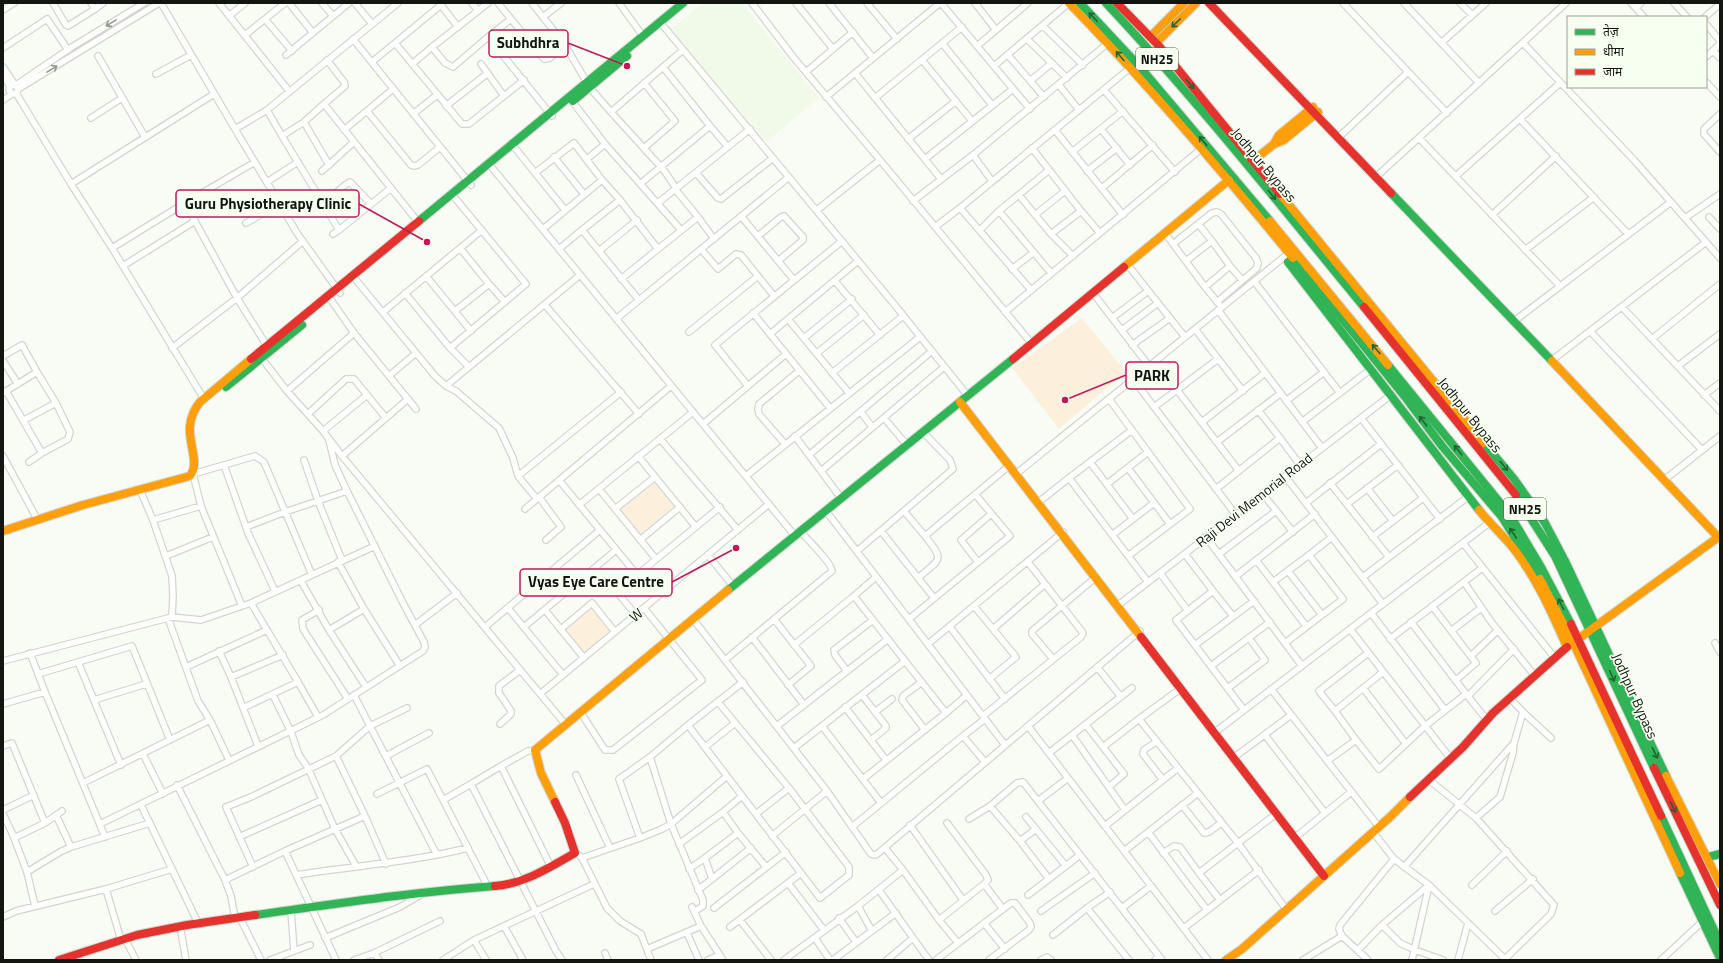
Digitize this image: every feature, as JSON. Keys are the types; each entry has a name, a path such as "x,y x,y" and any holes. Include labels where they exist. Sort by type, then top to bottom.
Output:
{"main road":[{"path":"192,414 260,356 267,346 338,291 418,222 490,166 661,24 684,3"},
{"path":"490,166 515,148 551,115 572,101 643,36 691,3"},
{"path":"1069,3 1108,43 1227,181 1401,392 1442,446 1502,517 1537,574 1573,642 1720,943"},
{"path":"1080,3 1140,67 1194,130 1498,500 1531,548 1573,642 1720,958"},
{"name":"Jodhpur Bypass","path":"1106,3 1207,117 1407,358 1511,487 1555,556 1593,628 1641,741 1720,905"},
{"path":"1117,3 1153,40 1514,478 1545,523 1565,561 1593,628 1708,857 1717,871 1720,884"},
{"path":"1153,40 1184,3"},
{"path":"1153,40 1196,3"},
{"path":"1209,3 1314,110 1719,535"},
{"path":"1216,3 1314,110 1341,135 1377,176"},
{"path":"1253,161 1274,144 1279,135 1314,110"},
{"path":"1227,181 1489,523 1500,532 1518,554 1573,642"},
{"path":"60,960 123,939 180,926 424,892 500,886 521,881 579,855 540,773 535,750 566,726 732,586 1032,344 1227,181"},
{"path":"3,531 83,505 193,474 192,447 188,429 195,408 204,399 331,300 338,291 356,280 455,198 469,183"},
{"path":"1553,360 1668,477 1719,535"},
{"path":"964,399 1009,466 1040,501 1095,578 1118,605"},
{"path":"964,399 1017,474 1216,732 1276,814 1325,875"},
{"path":"1232,960 1286,909 1376,830 1428,779 1451,759 1487,720 1510,698 1573,642 1719,535"},
{"path":"1138,631 1180,689 1236,756 1325,875"},
{"path":"1708,857 1720,854"},
{"path":"1226,960 1242,949"}],"street":[{"path":"3,10 14,3"},
{"path":"53,3 66,26 103,3"},
{"path":"91,3 95,9"},
{"path":"3,100 14,89 68,50 144,3"},
{"path":"3,93 14,89 160,3 302,241 338,291"},
{"path":"219,3 289,91"},
{"path":"230,16 245,3"},
{"path":"245,35 285,3"},
{"path":"289,3 313,33"},
{"path":"322,3 333,16"},
{"path":"286,55 349,3"},
{"path":"355,3 372,24"},
{"path":"235,129 267,110 372,24 391,5 398,3"},
{"path":"472,3 478,10"},
{"path":"412,64 488,3"},
{"path":"498,3 544,59 550,58 565,45"},
{"path":"532,3 565,45 588,85 661,167 714,239"},
{"path":"543,17 561,3"},
{"path":"619,3 643,36"},
{"path":"752,3 826,97 1032,344"},
{"path":"796,3 832,49"},
{"path":"829,3 873,58"},
{"path":"826,97 941,3 1030,109"},
{"path":"975,3 996,30"},
{"path":"994,66 1069,3"},
{"path":"1343,3 1447,112"},
{"path":"1404,3 1479,83"},
{"path":"1460,3 1472,16"},
{"path":"1441,43 1486,3"},
{"path":"1377,176 1566,3"},
{"path":"1631,3 1643,16"},
{"path":"1636,8 1641,3"},
{"path":"1674,3 1686,16"},
{"path":"372,62 440,4 458,27"},
{"path":"871,4 897,39"},
{"path":"977,46 1025,4"},
{"path":"1706,16 1720,4"},
{"path":"3,48 47,19 68,50"},
{"path":"265,19 292,51"},
{"path":"432,47 445,64 453,67 511,19"},
{"path":"661,24 750,129 772,158 817,210 920,336 944,367 964,399"},
{"path":"1707,25 1720,40"},
{"path":"1043,26 1083,65"},
{"path":"875,98 962,27"},
{"path":"806,72 852,32"},
{"path":"488,38 524,80 551,115"},
{"path":"353,39 469,183"},
{"path":"1027,39 1067,78"},
{"path":"395,43 446,106 464,125 469,124 524,80"},
{"path":"942,43 992,105"},
{"path":"913,201 1030,109 1108,43"},
{"path":"1523,43 1634,160 1720,258"},
{"path":"1707,56 1720,44"},
{"path":"611,112 683,50"},
{"path":"1713,50 1720,58"},
{"path":"1008,54 1044,97"},
{"path":"156,74 191,55"},
{"path":"98,56 145,137"},
{"path":"282,136 304,122 345,86 344,82 327,60"},
{"path":"922,60 972,121"},
{"path":"1030,81 1052,63"},
{"path":"481,64 504,96"},
{"path":"3,67 14,89 71,184 204,399"},
{"path":"663,67 728,147"},
{"path":"935,227 1130,68"},
{"path":"1341,135 1408,72"},
{"path":"446,106 488,73"},
{"path":"855,73 941,179"},
{"path":"3,76 14,89"},
{"path":"1456,176 1560,82"},
{"path":"644,83 675,121 644,148"},
{"path":"1707,83 1720,97"},
{"path":"1059,85 1080,110"},
{"path":"344,130 393,89"},
{"path":"925,159 1013,89"},
{"path":"1104,90 1175,172"},
{"path":"71,184 214,94"},
{"path":"413,114 437,94"},
{"path":"91,118 122,98"},
{"path":"572,101 605,144 681,230"},
{"path":"908,139 956,101"},
{"path":"324,104 418,222"},
{"path":"267,110 323,204 336,232 391,188"},
{"path":"367,111 411,165 418,165 440,147"},
{"path":"1072,152 1123,111"},
{"path":"1720,114 1704,129 1704,134 1720,152"},
{"path":"1520,119 1628,234"},
{"path":"304,122 329,165"},
{"path":"640,184 710,126"},
{"path":"658,203 750,129"},
{"path":"1101,129 1130,165"},
{"path":"1055,130 1123,214"},
{"path":"1419,138 1560,286"},
{"path":"322,171 354,142"},
{"path":"535,173 574,143 658,249"},
{"path":"587,159 605,144"},
{"path":"1102,188 1153,146"},
{"path":"515,148 565,210"},
{"path":"1032,148 1080,211 1100,233"},
{"path":"1087,171 1117,148"},
{"path":"1005,312 1175,172 1200,149"},
{"path":"973,155 992,181"},
{"path":"1492,215 1556,156"},
{"path":"554,157 584,194"},
{"path":"696,173 718,198 721,198 772,158"},
{"path":"817,210 880,160"},
{"path":"112,248 255,162"},
{"path":"266,182 298,162"},
{"path":"490,166 769,504 826,561 832,570 725,660"},
{"path":"980,230 999,211 1049,170"},
{"path":"616,319 789,177"},
{"path":"543,229 602,180"},
{"path":"323,204 350,182 371,204"},
{"path":"1035,215 1065,191"},
{"path":"1685,218 1720,194"},
{"path":"1019,195 1050,234 1073,256"},
{"path":"1525,250 1594,197"},
{"path":"450,348 526,284 455,198"},
{"path":"559,249 620,200"},
{"path":"1515,320 1671,202"},
{"path":"185,203 237,298 267,346"},
{"path":"246,223 280,204"},
{"path":"960,208 1031,290"},
{"path":"999,211 1050,274"},
{"path":"1050,234 1080,211"},
{"path":"1173,244 1212,213 1217,212 1221,214 1256,258 1258,263 1257,268 1217,302"},
{"path":"741,216 794,280"},
{"path":"758,236 780,217 784,216 803,237 803,240 778,261"},
{"path":"621,278 698,217"},
{"path":"1709,217 1720,229"},
{"path":"599,251 636,220"},
{"path":"123,266 195,221"},
{"path":"1199,224 1242,280"},
{"path":"382,312 482,230"},
{"path":"582,230 639,300"},
{"path":"1165,233 1217,302 1220,309 1265,373 1322,448"},
{"path":"172,348 237,298 302,241"},
{"path":"748,386 715,345 842,241"},
{"path":"1186,261 1212,241"},
{"path":"1553,360 1706,242"},
{"path":"460,248 488,284 505,302"},
{"path":"701,249 718,269 736,254 739,254 774,296"},
{"path":"1012,269 1033,252"},
{"path":"1017,474 1284,257"},
{"path":"770,334 858,261"},
{"path":"1127,264 1185,337"},
{"path":"1205,287 1230,266"},
{"path":"446,386 468,366 545,305 580,275"},
{"path":"426,276 471,331"},
{"path":"688,332 758,276"},
{"path":"356,280 435,376 446,386 456,391 494,422 499,428 513,458 518,476 561,527 546,540"},
{"path":"835,281 852,299 880,335"},
{"path":"1254,281 1340,393"},
{"path":"455,311 488,284"},
{"path":"1652,339 1720,284"},
{"path":"1112,318 1148,291"},
{"path":"405,293 450,348 468,366"},
{"path":"1093,293 1149,366"},
{"path":"804,338 852,299"},
{"path":"331,300 354,333 416,408"},
{"path":"1122,330 1158,303"},
{"path":"545,305 639,414"},
{"path":"1622,307 1720,411"},
{"path":"753,313 830,408"},
{"path":"817,353 864,315"},
{"path":"832,373 903,316"},
{"path":"1132,345 1170,318"},
{"path":"788,319 850,393"},
{"path":"1195,329 1243,391"},
{"path":"1590,331 1702,450"},
{"path":"287,391 354,333"},
{"path":"1678,366 1720,334"},
{"path":"746,476 920,336"},
{"path":"3,356 22,345 56,403 70,432 68,439 29,462"},
{"path":"809,456 932,351"},
{"path":"390,375 416,353"},
{"path":"703,424 786,354"},
{"path":"260,356 287,391 323,431 342,456 566,726"},
{"path":"1154,407 1218,359"},
{"path":"3,361 18,384"},
{"path":"821,471 944,367"},
{"path":"1302,422 1371,369"},
{"path":"785,444 759,414 758,408 759,404 799,371"},
{"path":"38,372 4,392 24,420 42,453"},
{"path":"1286,401 1324,372"},
{"path":"1202,422 1265,373"},
{"path":"308,414 346,379 350,378 354,379 386,418"},
{"path":"1133,379 1236,515"},
{"path":"1704,395 1720,383"},
{"path":"525,508 671,386"},
{"path":"1177,390 1239,471"},
{"path":"518,476 621,392"},
{"path":"1217,442 1281,393"},
{"name":"Raji Devi Memorial Road","path":"1118,605 1391,395"},
{"path":"323,431 367,396"},
{"path":"342,456 408,399"},
{"path":"1109,399 1190,509 1128,556"},
{"path":"24,420 56,403"},
{"path":"1258,410 1300,465"},
{"path":"579,505 693,412"},
{"path":"861,412 872,427"},
{"path":"884,418 907,445"},
{"path":"1361,418 1440,519"},
{"path":"1040,501 1132,430"},
{"path":"856,551 953,469 950,460 923,432"},
{"path":"795,436 841,498"},
{"path":"1668,477 1720,436"},
{"path":"1216,489 1280,438"},
{"path":"100,824 163,794 177,785 258,746 291,732 348,699 423,651 425,647 424,642 416,625 335,465 329,440"},
{"path":"660,440 720,507 738,530"},
{"path":"1306,503 1381,444"},
{"path":"1106,484 1148,452"},
{"path":"3,456 37,519"},
{"path":"242,606 201,506 193,474 255,456 261,459 264,462 312,575"},
{"path":"638,456 696,527"},
{"path":"304,460 340,561 364,609 400,666"},
{"path":"1090,462 1133,519"},
{"path":"224,465 246,527 275,592"},
{"path":"1347,504 1398,465"},
{"path":"925,536 1009,466"},
{"path":"1128,468 1170,524"},
{"path":"1286,476 1383,604"},
{"path":"615,509 655,477"},
{"path":"1069,478 1148,582"},
{"path":"559,480 656,598"},
{"path":"1330,483 1389,558"},
{"path":"1367,488 1393,521"},
{"path":"598,489 656,559"},
{"path":"140,490 153,520 172,576 173,596 170,617 186,667 198,702 210,720 229,760"},
{"path":"246,527 347,490"},
{"path":"909,619 1010,536 974,494"},
{"path":"1263,494 1292,532"},
{"path":"1363,577 1469,496"},
{"path":"1372,537 1423,498"},
{"path":"1112,535 1154,503"},
{"name":"W","path":"540,694 769,504"},
{"path":"153,520 201,506"},
{"path":"640,540 680,507"},
{"path":"637,575 720,507"},
{"path":"826,510 1005,745"},
{"path":"904,511 938,552 939,557 937,562 918,578"},
{"path":"1219,554 1276,511"},
{"path":"978,562 961,540 991,514"},
{"path":"1236,576 1315,514"},
{"path":"1216,732 1489,523"},
{"path":"485,627 600,530"},
{"path":"881,530 934,598"},
{"path":"928,644 1063,533"},
{"path":"166,556 213,537"},
{"path":"1206,537 1302,666"},
{"path":"1273,582 1332,537"},
{"path":"1463,543 1555,658"},
{"path":"3,660 170,617 201,620 251,603 375,546"},
{"path":"524,627 616,550"},
{"path":"1185,554 1233,616"},
{"path":"708,555 732,586"},
{"path":"1285,642 1343,599 1309,555"},
{"path":"1256,560 1306,626"},
{"path":"852,827 963,736 1053,659 1082,637 1083,633 1028,562"},
{"path":"596,567 636,615"},
{"path":"1390,639 1482,568"},
{"path":"1288,570 1322,615"},
{"path":"1160,573 1188,611"},
{"path":"794,645 876,577"},
{"path":"1053,659 1032,634 1032,631 1095,578"},
{"path":"300,581 319,610 329,630 366,687"},
{"path":"1464,582 1480,604 1481,608 1535,676"},
{"path":"993,629 1045,584"},
{"path":"1213,591 1176,620 1244,710"},
{"path":"416,625 457,593"},
{"path":"854,596 946,713"},
{"path":"1195,645 1254,601"},
{"path":"251,603 283,655 318,717"},
{"path":"561,629 592,603 616,632"},
{"path":"974,606 1016,656 989,679"},
{"path":"1432,606 1476,663 1456,680"},
{"path":"508,608 563,675"},
{"path":"581,713 605,750 613,750 702,680 644,608"},
{"path":"1451,631 1481,608"},
{"path":"329,630 364,609"},
{"path":"319,610 302,620 303,629 348,699"},
{"path":"545,610 584,658"},
{"path":"1371,613 1445,710"},
{"path":"693,619 827,791 871,854 876,855 1138,631"},
{"path":"774,619 811,666 788,685"},
{"path":"847,671 835,655 834,650 873,620"},
{"path":"1211,666 1270,622"},
{"path":"1412,622 1487,720"},
{"path":"950,627 1005,699"},
{"path":"1350,629 1451,759"},
{"path":"186,667 267,630"},
{"path":"1471,656 1498,630"},
{"path":"752,637 804,706"},
{"path":"1228,688 1265,660 1248,638"},
{"path":"777,726 888,639"},
{"path":"1715,643 1720,652"},
{"path":"38,674 132,646 146,684 170,740"},
{"path":"1368,653 1319,691 1379,769 1425,726 1467,695 1514,649"},
{"path":"219,651 232,677 258,746"},
{"path":"30,653 105,837"},
{"path":"232,677 283,655"},
{"path":"794,748 905,661"},
{"path":"78,662 121,765"},
{"path":"1097,667 1121,697"},
{"path":"500,724 511,714 512,711 500,693 499,686 520,670"},
{"path":"1335,711 1383,672"},
{"path":"243,708 298,682"},
{"path":"640,838 619,779 650,757 743,682"},
{"path":"922,682 903,696 902,700 925,730"},
{"path":"94,700 146,684"},
{"path":"1049,753 1132,688"},
{"path":"1363,688 1406,744"},
{"path":"1103,747 1180,689"},
{"path":"1271,690 1351,792 1394,859 1404,868 1429,885 1505,960 1551,914 1554,905 1533,879 1476,818 1428,779"},
{"path":"3,704 45,692"},
{"path":"273,695 291,732 299,755 308,768 335,828 356,866"},
{"path":"354,695 437,855"},
{"path":"862,695 884,722 886,728 871,740"},
{"path":"863,779 967,695"},
{"path":"1510,698 1551,738"},
{"path":"875,712 892,699"},
{"path":"688,725 820,898 849,875 849,867 805,808 718,702"},
{"path":"846,707 886,760"},
{"path":"253,867 226,807 251,797 308,768 336,756 370,726 407,708"},
{"path":"1476,818 1500,797 1523,712"},
{"path":"1236,756 1291,715"},
{"path":"1139,719 1259,870 1286,909"},
{"path":"83,783 210,720"},
{"path":"705,747 735,723"},
{"path":"1086,725 1124,774 1110,786"},
{"path":"822,726 881,803"},
{"path":"1028,726 1208,960"},
{"path":"386,756 429,733"},
{"path":"1072,735 1110,786 1125,810"},
{"path":"1265,735 1325,813"},
{"path":"963,736 985,762"},
{"path":"1327,761 1356,740"},
{"path":"1156,742 1144,750 1143,754 1163,780"},
{"path":"3,746 12,743 45,823"},
{"path":"1404,868 1514,743"},
{"path":"443,800 528,751 535,750"},
{"path":"143,754 163,794"},
{"path":"336,756 386,864"},
{"path":"650,757 671,824 704,902 702,906 693,909 701,926 722,957 708,960"},
{"path":"501,766 551,867"},
{"path":"1105,826 1178,768"},
{"path":"377,794 427,769 488,887"},
{"path":"576,775 610,848"},
{"path":"651,960 641,934 620,921 607,908 579,855 610,848 662,829 671,824 727,776"},
{"path":"1038,801 1068,778"},
{"path":"969,819 990,806 1020,782 1023,782 1110,892 1159,959"},
{"path":"471,784 562,960"},
{"path":"177,785 225,880 238,918 261,960"},
{"path":"756,814 789,788"},
{"path":"772,836 827,791"},
{"path":"1297,836 1351,792"},
{"path":"1124,851 1198,794"},
{"path":"3,810 34,795"},
{"path":"679,844 723,812 742,796"},
{"path":"239,837 322,800"},
{"path":"141,805 198,923"},
{"path":"1182,805 1204,833 1210,832 1221,823"},
{"path":"990,806 1020,841 1049,879"},
{"path":"14,838 45,823 62,811"},
{"path":"723,812 766,867"},
{"path":"3,814 27,872 35,906"},
{"path":"1199,873 1276,814"},
{"path":"56,815 71,847"},
{"path":"225,880 335,828 365,816"},
{"path":"1026,817 1066,866"},
{"path":"27,872 71,847 150,823"},
{"path":"939,920 988,880 986,875 948,823"},
{"path":"910,825 963,900"},
{"path":"1020,841 1036,829"},
{"path":"1148,832 1207,910"},
{"path":"689,869 738,833"},
{"path":"1163,853 1174,846 1180,847 1220,900"},
{"path":"296,875 356,866 386,864 468,848"},
{"path":"698,890 751,848"},
{"path":"885,848 904,870 939,920 958,943"},
{"path":"285,851 336,960"},
{"path":"1472,885 1507,851"},
{"path":"714,908 786,852"},
{"path":"1028,895 1080,855"},
{"path":"705,858 712,879"},
{"path":"1368,960 1342,936 1339,929 1340,925 1394,859"},
{"path":"3,917 16,911 106,889 172,869"},
{"path":"786,959 904,870"},
{"path":"1184,928 1259,870"},
{"path":"730,927 801,873"},
{"path":"1041,911 1095,874"},
{"path":"1495,911 1533,879"},
{"path":"788,883 824,930"},
{"path":"442,960 474,940 594,884"},
{"path":"984,884 1003,909"},
{"path":"1358,950 1382,925 1429,885"},
{"path":"1412,960 1429,885"},
{"path":"1122,908 1151,886"},
{"path":"106,889 123,939 136,960"},
{"path":"879,890 929,960"},
{"path":"325,938 400,907 424,892"},
{"path":"1053,935 1110,892"},
{"path":"936,960 1011,903 1015,903 1030,923 1031,927 989,960"},
{"path":"858,906 872,931"},
{"path":"1087,908 1130,960"},
{"path":"291,911 294,951"},
{"path":"814,938 832,960 896,913"},
{"path":"840,918 856,942"},
{"path":"740,920 771,960"},
{"path":"354,960 374,953 440,921"},
{"path":"1661,960 1703,921"},
{"path":"984,923 1004,949"},
{"path":"1458,960 1468,923"},
{"path":"1382,925 1400,943 1414,950 1444,960"},
{"path":"180,926 186,960"},
{"path":"504,926 522,960"},
{"path":"647,949 701,926"},
{"path":"687,933 699,960"},
{"path":"1303,960 1342,936"},
{"path":"887,960 913,938"},
{"path":"474,940 486,960"},
{"path":"270,960 310,945"},
{"path":"374,953 379,960"},
{"path":"605,953 608,960"},
{"path":"1120,960 1125,955"},
{"path":"1041,960 1047,957 1051,960"}],"shaded area":[{"path":"703,3 742,3 819,98 766,142 671,29"},
{"path":"1082,318 1126,372 1059,429 1012,368"},
{"path":"655,480 676,505 640,535 620,509"},
{"path":"592,607 612,632 584,654 564,630"}],"traffic: fast":[{"path":"419,221 683,3"},
{"path":"1080,3 1140,67 1270,221"},
{"path":"1106,3 1173,77 1364,307"},
{"path":"573,101 627,56"},
{"path":"1391,193 1552,361"},
{"path":"1293,258 1406,398 1442,446 1502,517 1540,579"},
{"path":"1288,262 1479,510"},
{"path":"226,387 302,325"},
{"path":"728,590 1013,359"},
{"path":"1388,365 1510,515 1541,567 1571,624"},
{"path":"1484,443 1514,479 1545,523 1565,561 1666,776"},
{"path":"1516,495 1555,556 1654,768"},
{"path":"1661,816 1720,943"},
{"path":"1708,857 1720,854"},
{"path":"1680,873 1720,958"},
{"path":"255,915 405,895 495,886"}],"traffic: slow":[{"path":"1069,3 1184,128 1293,258"},
{"path":"1150,37 1184,3"},
{"path":"1156,43 1196,3"},
{"path":"1253,161 1274,144 1279,135 1313,107"},
{"path":"1274,144 1284,140 1318,112"},
{"path":"1124,267 1229,180"},
{"path":"1280,194 1484,443"},
{"path":"1270,221 1388,365"},
{"path":"3,531 83,505 190,476 194,461 190,434 190,424 193,413 200,402 251,359"},
{"path":"1552,361 1718,537"},
{"path":"960,402 1141,637"},
{"path":"1479,510 1514,549 1530,572 1550,609 1567,647"},
{"path":"1567,647 1720,536"},
{"path":"1540,579 1573,642 1680,873"},
{"path":"555,802 541,773 535,750 728,590"},
{"path":"1666,776 1720,884"},
{"path":"1226,960 1242,949 1390,817 1410,797"}],"traffic: jam":[{"path":"1117,3 1159,46 1280,194"},
{"path":"1209,3 1391,193"},
{"path":"251,359 419,221"},
{"path":"1013,359 1124,267"},
{"path":"1364,307 1516,495"},
{"path":"1571,624 1661,816"},
{"path":"1141,637 1324,876"},
{"path":"1410,797 1463,747 1493,713 1567,647"},
{"path":"1654,768 1720,905"},
{"path":"495,886 506,885 526,878 575,853 565,823 555,802"},
{"path":"59,960 137,935 187,925 255,915"}],"place":[{"name":"Subhdhra","path":"627,66"},
{"name":"Guru Physiotherapy Clinic","path":"427,242"},
{"name":"PARK","path":"1065,400"},
{"name":"Vyas Eye Care Centre","path":"736,548"}]}
